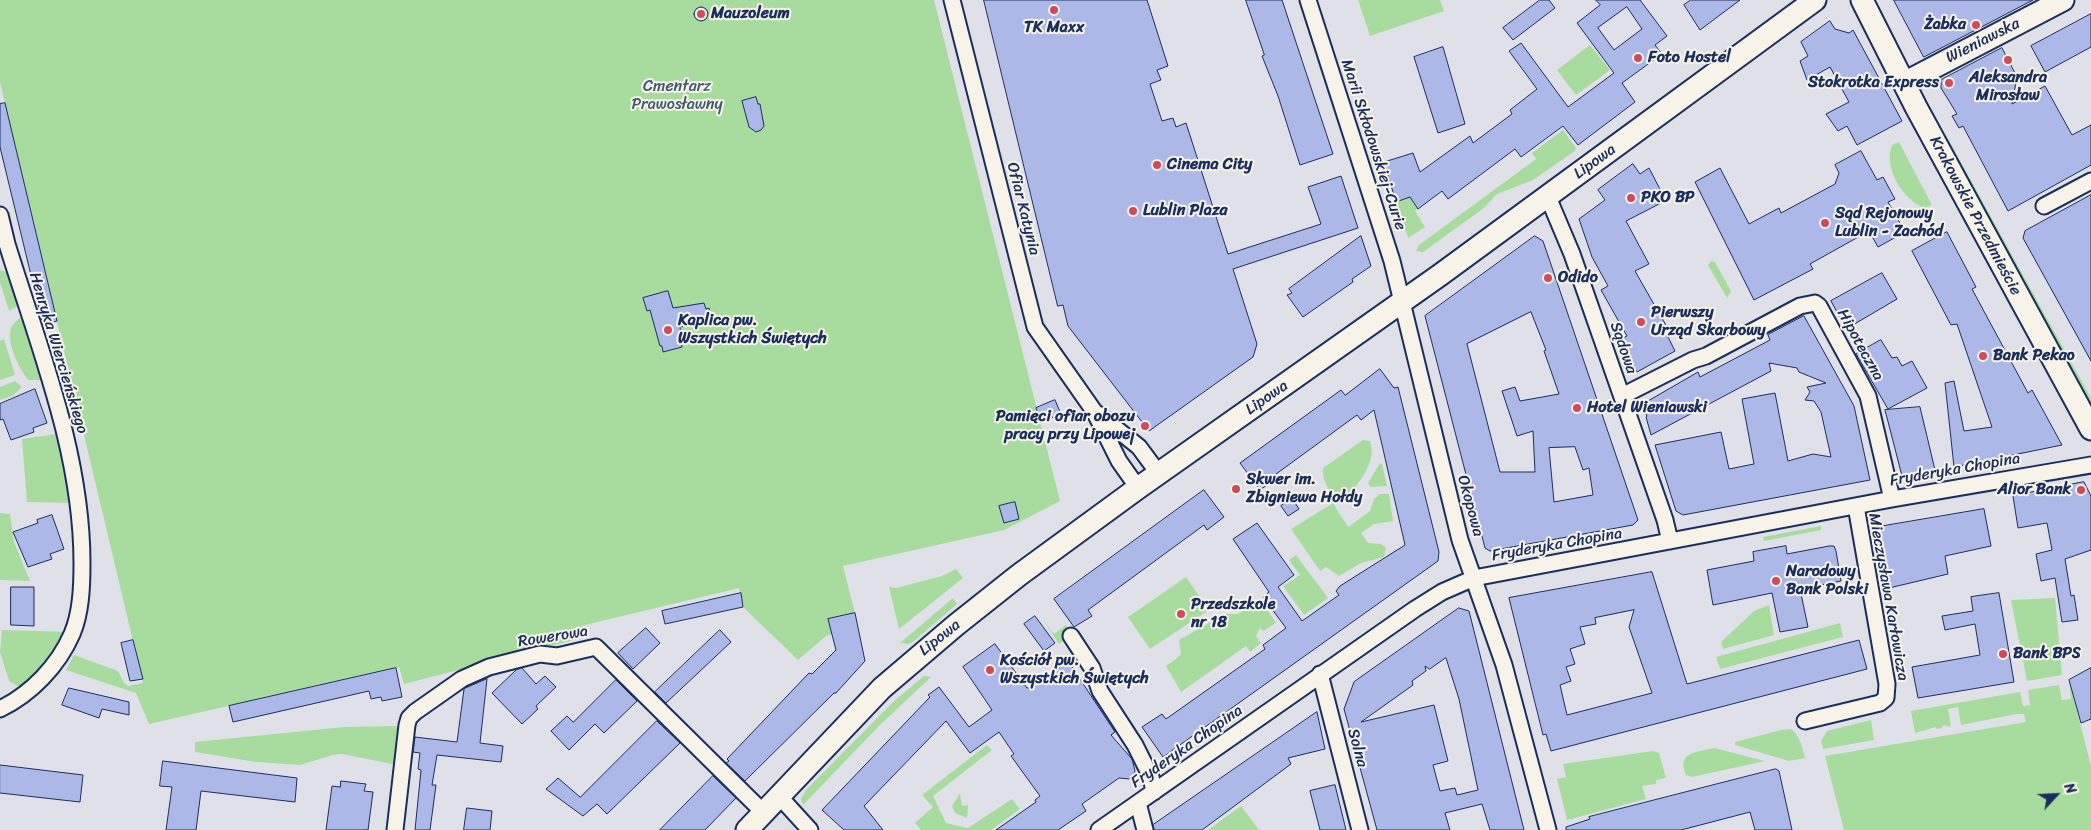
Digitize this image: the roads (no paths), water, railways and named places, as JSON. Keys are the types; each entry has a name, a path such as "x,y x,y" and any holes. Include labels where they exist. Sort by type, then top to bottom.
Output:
{"street":[{"name":"Ofiar Katynia","path":"952,0 1035,327 1094,411 1119,461 1138,488"},
{"name":"Marii Skłodowskiej-Curie","path":"1308,0 1392,261 1402,302"},
{"name":"Lipowa","path":"747,830 864,706 901,671 1007,585 1138,488 1548,197 1815,0"},
{"name":"Krakowskie Przedmieście","path":"1862,0 1904,83 2091,429"},
{"name":"Wieniawska","path":"1904,83 2063,0"},
{"path":"2044,206 2091,181"},
{"name":"Sądowa","path":"1548,197 1572,254 1665,520 1670,541"},
{"name":"Henryka Wiercieńskiego","path":"0,215 6,244 63,422 78,506 82,544 79,605 72,635 44,676 28,692 0,709"},
{"name":"Okopowa","path":"1402,302 1460,540 1504,665 1548,830"},
{"name":"Hipoteczna","path":"1622,396 1693,360 1706,356 1800,306 1815,303 1819,306 1868,396 1892,499"},
{"name":"Ofiar Katynia","path":"1094,411 1139,447 1159,474"},
{"name":"Fryderyka Chopina","path":"1099,830 1414,609 1442,592 1474,578 1892,499 2091,465"},
{"name":"Mieczysława Karłowicza","path":"1805,721 1880,703 1886,698 1887,684 1856,506"},
{"path":"1071,636 1092,668 1100,691 1135,745 1151,777 1154,792"},
{"name":"Rowerowa","path":"395,830 407,725 409,718 415,712 462,679 490,667 540,654 557,656 596,647 763,812"},
{"name":"Solna","path":"1320,674 1360,830"},
{"path":"779,796 810,830"},
{"path":"1138,803 1145,830"}],"place":[{"name":"TK Maxx","path":"1054,10"},
{"name":"Mauzoleum","path":"701,14"},
{"name":"Żabka","path":"1976,25"},
{"name":"Foto Hostel","path":"1638,58"},
{"name":"Aleksandra Mirosław","path":"2008,60"},
{"name":"Stokrotka Express","path":"1949,83"},
{"name":"Cinema City","path":"1157,165"},
{"name":"PKO BP","path":"1631,198"},
{"name":"Lublin Plaza","path":"1133,211"},
{"name":"Sąd Rejonowy Lublin - Zachód","path":"1825,223"},
{"name":"Odido","path":"1548,278"},
{"name":"Pierwszy Urząd Skarbowy","path":"1641,322"},
{"name":"Kaplica pw. Wszystkich Świętych","path":"668,330"},
{"name":"Bank Pekao","path":"1983,356"},
{"name":"Hotel Wieniawski","path":"1577,408"},
{"name":"Pamięci ofiar obozu pracy przy Lipowej","path":"1145,426"},
{"name":"Skwer im. Zbigniewa Hołdy","path":"1236,489"},
{"name":"Alior Bank","path":"2081,490"},
{"name":"Narodowy Bank Polski","path":"1776,581"},
{"name":"Przedszkole nr 18","path":"1181,614"},
{"name":"Bank BPS","path":"2003,654"},
{"name":"Kościół pw. Wszystkich Świętych","path":"990,670"}],"park label":[{"name":"Cmentarz Prawosławny","path":"677,96"}]}
